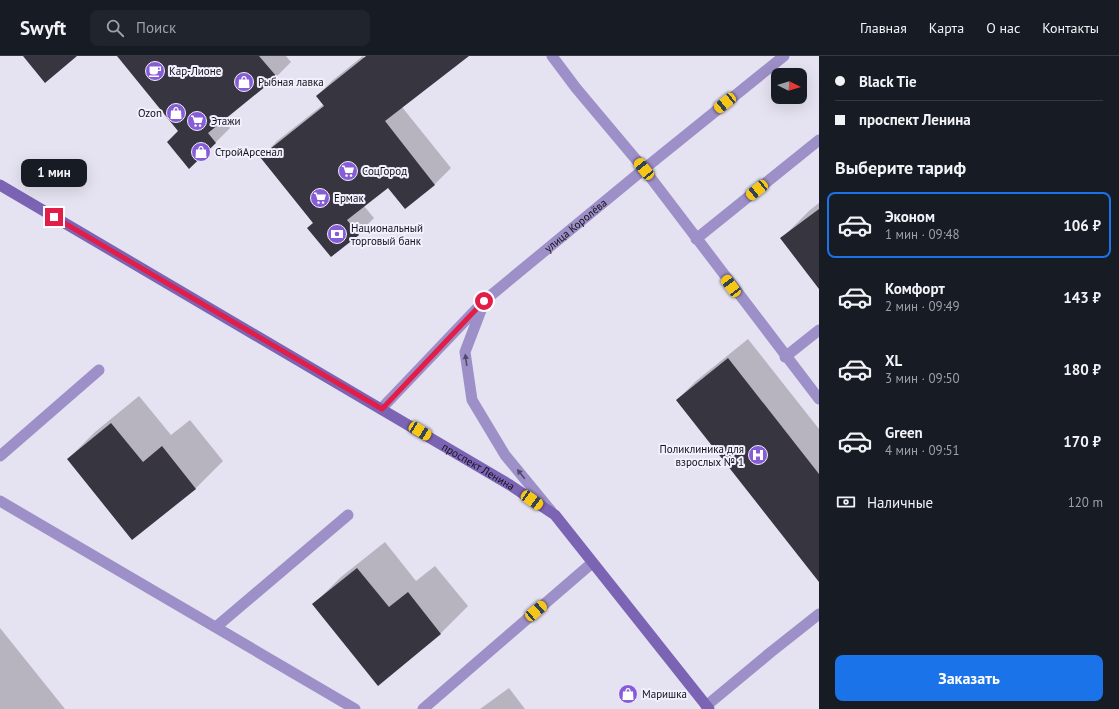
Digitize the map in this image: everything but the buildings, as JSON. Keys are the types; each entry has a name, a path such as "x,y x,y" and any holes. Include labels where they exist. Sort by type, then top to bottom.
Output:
{"main road":[{"name":"проспект Ленина","path":"0,185 510,485 555,516 707,707"}],"street":[{"path":"552,56 576,88 644,169 819,399"},
{"name":"улица Королёва","path":"382,409 484,301 784,56"},
{"path":"696,239 819,140"},
{"path":"484,301 465,352 472,400 505,455 555,516"},
{"path":"785,356 819,330"},
{"path":"0,456 99,370"},
{"path":"0,501 355,709"},
{"path":"216,627 348,515"},
{"path":"423,709 592,563"},
{"path":"707,707 771,652 819,614"}],"place":[{"name":"Кар-Лионе","path":"155,71"},
{"name":"Рыбная лавка","path":"244,82"},
{"name":"Ozon","path":"176,113"},
{"name":"Этажи","path":"197,121"},
{"name":"СтройАрсенал","path":"201,152"},
{"name":"СоцГород","path":"348,171"},
{"name":"Ермак","path":"320,198"},
{"name":"Национальный торговый банк","path":"337,234"},
{"name":"Поликлиника для взрослых № 1","path":"758,455"},
{"name":"Маришка","path":"628,694"}],"route":[{"path":"54,217 382,409 484,301"}]}
